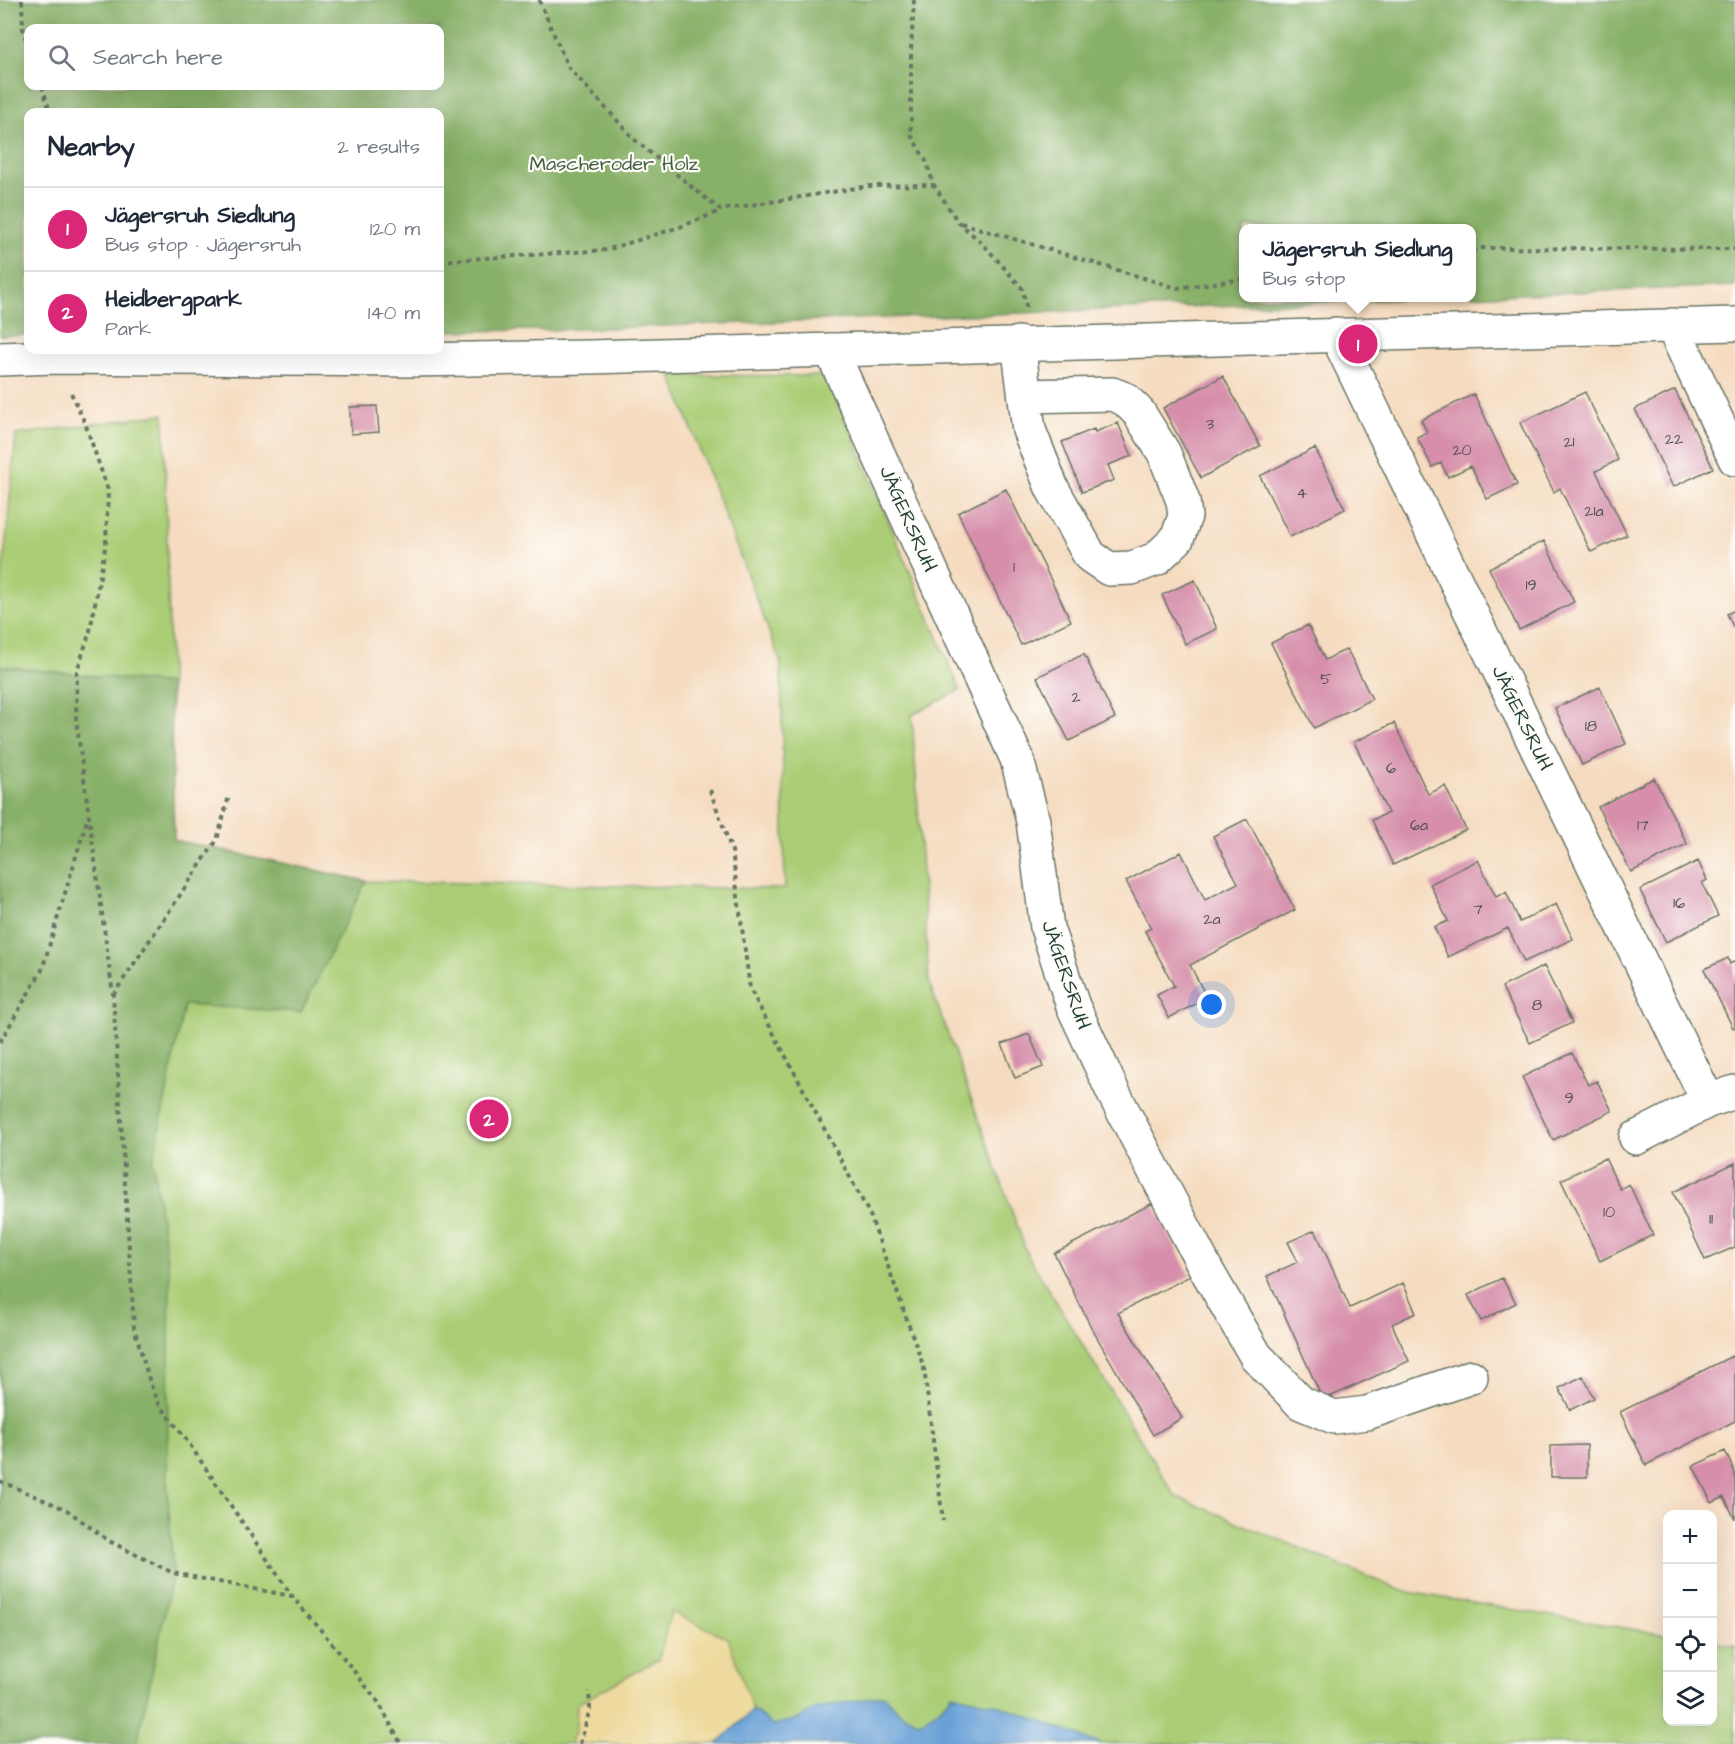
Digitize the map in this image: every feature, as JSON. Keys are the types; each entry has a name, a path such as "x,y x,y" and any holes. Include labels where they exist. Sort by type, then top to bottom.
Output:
{"street":[{"path":"0,359 54,357 410,360 1735,324"},
{"path":"1672,325 1735,459"},
{"name":"JÄGERSRUH","path":"1336,334 1722,1097 1636,1138"},
{"path":"1025,396 1112,394 1125,399 1139,413 1164,453 1183,501 1185,516 1177,539 1156,559 1132,568 1109,569 1090,556 1052,489 1029,430 1025,396 1026,343"},
{"name":"JÄGERSRUH","path":"831,350 1017,759 1033,821 1047,928 1073,1006 1119,1104 1207,1271 1256,1356 1301,1403 1334,1417 1366,1413 1471,1377"}],"path":[{"path":"22,0 24,32"},
{"path":"539,0 568,67 636,141 720,210"},
{"path":"914,0 911,50 911,135 926,161 934,185 958,222 984,245 1022,288 1026,343"},
{"path":"43,90 50,108"},
{"path":"444,261 606,250 680,227 720,210 869,186 934,185"},
{"path":"958,222 1177,288 1239,280"},
{"path":"1476,249 1735,249"},
{"path":"54,357 85,423 108,489 106,543 90,632 77,671 76,718 113,995 134,1327 150,1383 158,1402 190,1444 292,1596 379,1703 401,1744"},
{"path":"710,790 732,851 750,989 870,1215 924,1368 943,1521"},
{"path":"113,995 217,840 230,796"},
{"path":"0,1042 42,970 88,817"},
{"path":"0,1481 67,1510 109,1541 173,1573 292,1596"},
{"path":"580,1744 590,1709 589,1691"}],"green space":[{"name":"Mascheroder Holz","path":"0,0 1735,0 1735,286 1476,296 1476,224 1239,224 1239,302 1325,302 552,330 444,331 444,108 24,108 24,335 0,336"},
{"path":"671,375 827,376 960,690 912,715 929,982 1028,1256 1175,1496 1402,1591 1663,1634 1663,1726 1717,1726 1717,1643 1735,1646 1735,1744 0,1744 0,603 16,435 164,414 174,840 366,881 785,889 781,663"},
{"path":"0,666 170,684 174,840 366,881 301,1012 184,1005 153,1162 170,1280 167,1482 173,1573 137,1744 0,1744"}],"sand":[{"path":"671,1612 728,1638 753,1710 717,1744 569,1744 576,1731 577,1704 659,1659"}],"water":[{"path":"952,1694 998,1705 1101,1744 717,1744 753,1710 773,1725 799,1719 814,1709 884,1695 900,1713 920,1722 939,1709"}],"building":[{"path":"1223,376 1260,446 1201,478 1163,408"},
{"path":"1675,390 1713,468 1673,487 1635,409"},
{"path":"1585,392 1618,460 1596,471 1627,535 1591,552 1560,488 1554,492 1520,423"},
{"path":"1474,394 1517,485 1487,499 1471,466 1448,477 1441,463 1432,467 1417,437 1427,432 1421,420"},
{"path":"377,406 379,432 351,434 350,407"},
{"path":"1118,423 1132,456 1108,465 1114,480 1082,492 1062,442 1094,429 1095,432"},
{"path":"1315,448 1345,509 1290,537 1260,476"},
{"path":"1006,489 1071,621 1021,645 958,513"},
{"path":"1544,541 1574,602 1519,630 1489,568"},
{"path":"1195,580 1217,629 1185,644 1162,595"},
{"path":"1735,610 1735,630 1727,614"},
{"path":"1308,625 1325,660 1347,649 1372,699 1314,728 1271,643"},
{"path":"1084,654 1115,718 1069,741 1037,677"},
{"path":"1600,687 1626,744 1582,765 1555,708"},
{"path":"1394,723 1428,794 1445,786 1466,830 1393,865 1372,820 1388,813 1354,742"},
{"path":"1654,778 1687,844 1631,872 1598,807"},
{"path":"1247,819 1295,910 1190,965 1207,998 1169,1018 1157,995 1174,986 1145,931 1151,928 1126,881 1181,852 1205,900 1238,883 1213,836"},
{"path":"1478,860 1496,897 1506,892 1520,922 1556,904 1573,939 1524,962 1508,928 1448,957 1434,927 1448,921 1430,884"},
{"path":"1698,861 1707,880 1702,883 1718,916 1666,942 1640,890"},
{"path":"1728,958 1730,964 1735,961 1735,1027 1733,1028 1704,969"},
{"path":"1544,966 1572,1023 1530,1043 1502,987"},
{"path":"1029,1034 1043,1067 1015,1078 1002,1044"},
{"path":"1572,1053 1588,1085 1597,1081 1612,1111 1553,1140 1522,1077"},
{"path":"1605,1158 1620,1189 1629,1184 1653,1235 1600,1261 1561,1180"},
{"path":"1735,1163 1735,1247 1705,1260 1673,1192"},
{"path":"1153,1203 1190,1276 1118,1313 1182,1418 1153,1435 1091,1327 1054,1253"},
{"path":"1315,1230 1350,1308 1403,1283 1416,1313 1392,1324 1409,1361 1323,1400 1267,1276 1298,1262 1288,1242"},
{"path":"1502,1278 1516,1303 1481,1321 1468,1295"},
{"path":"1732,1356 1735,1361 1735,1421 1646,1465 1620,1412"},
{"path":"1583,1376 1594,1398 1570,1410 1559,1388"},
{"path":"1587,1445 1587,1477 1551,1477 1551,1446"},
{"path":"1725,1451 1735,1473 1735,1519 1724,1497 1712,1503 1693,1466"}],"place":[{"name":"Jägersruh Siedlung","path":"1358,344"},
{"name":"Heidbergpark","path":"489,1119"}]}
